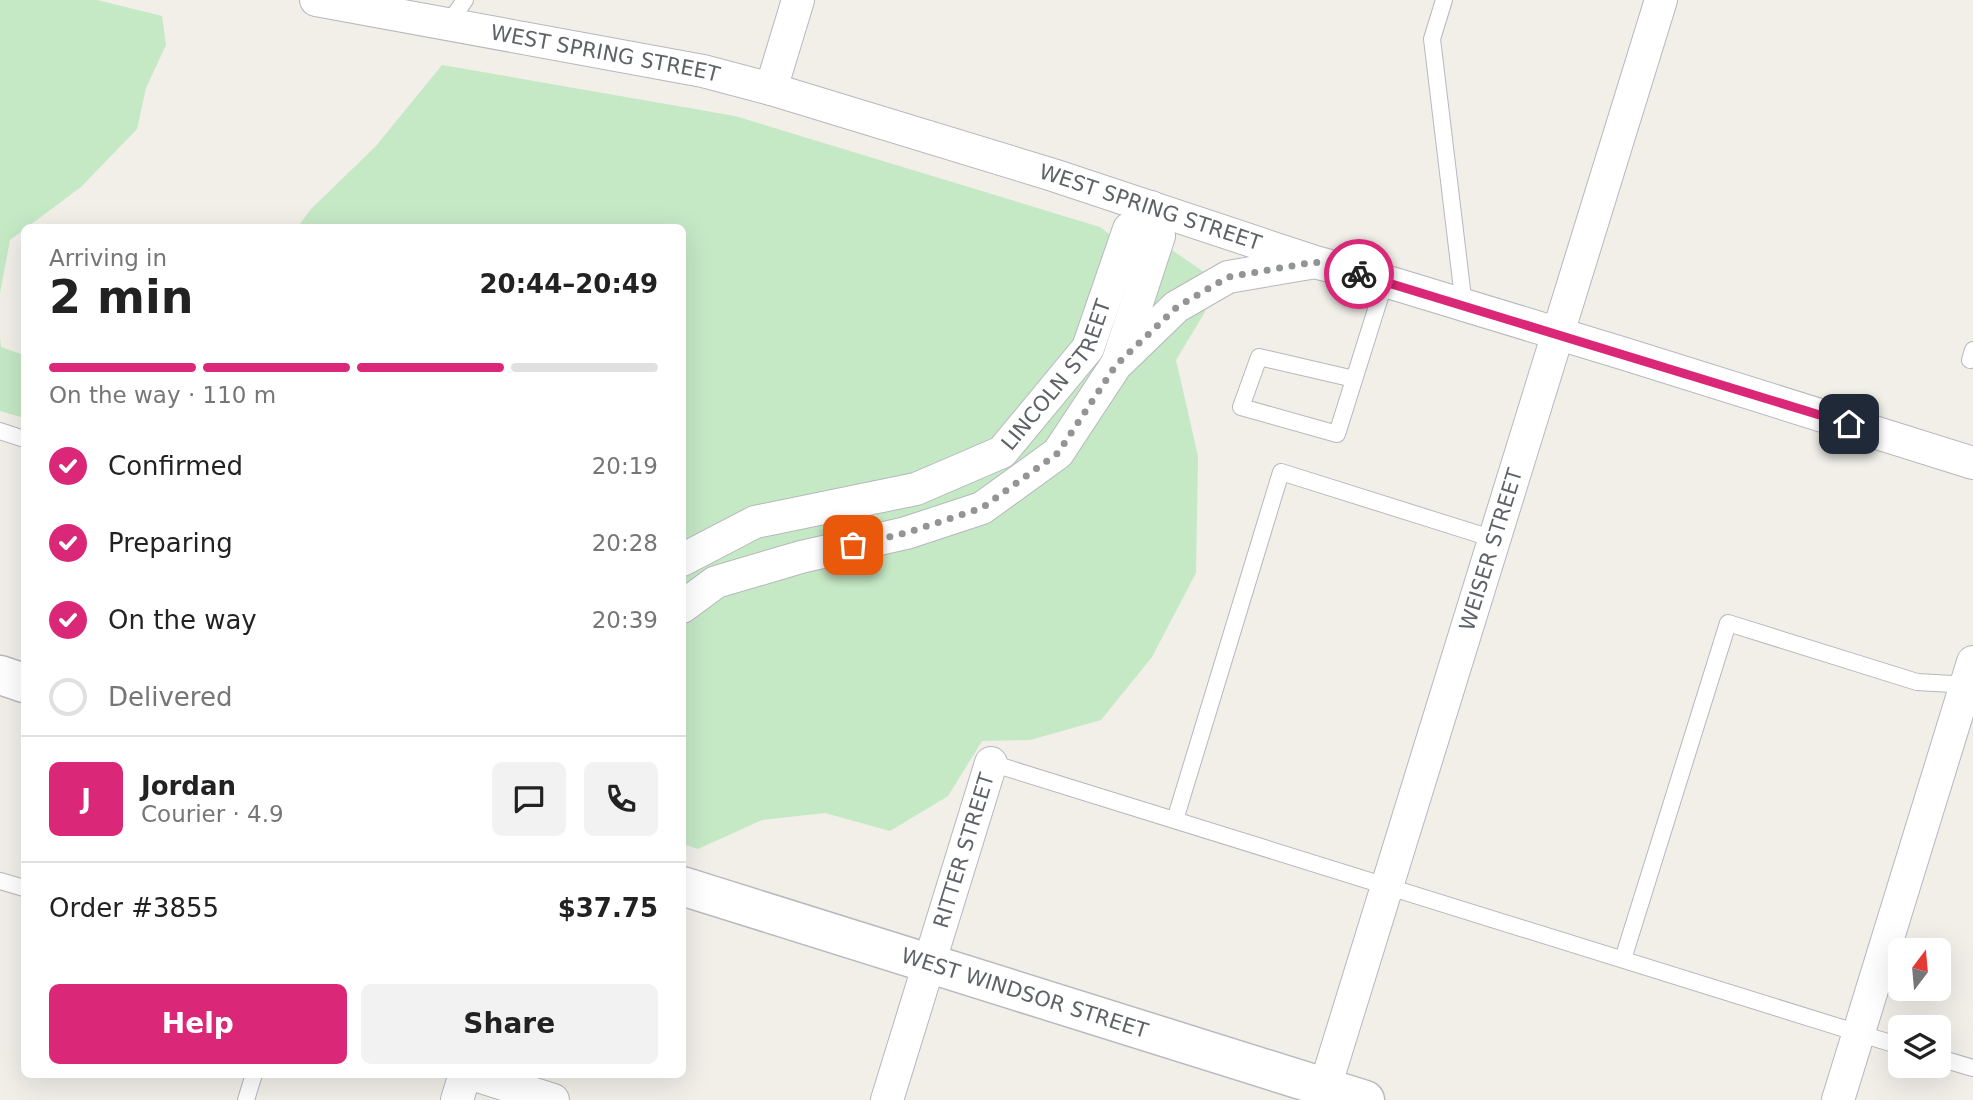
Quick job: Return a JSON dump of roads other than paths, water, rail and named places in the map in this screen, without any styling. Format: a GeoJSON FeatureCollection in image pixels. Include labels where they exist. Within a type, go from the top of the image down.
{"type":"FeatureCollection","features":[{"type":"Feature","properties":{"kind":"main road"},"geometry":{"type":"LineString","coordinates":[[0,675],[21,681]]}},
{"type":"Feature","properties":{"kind":"main road","name":"WEST WINDSOR STREET"},"geometry":{"type":"LineString","coordinates":[[686,887],[1323,1094],[1365,1100]]}},
{"type":"Feature","properties":{"kind":"street","name":"WEST SPRING STREET"},"geometry":{"type":"LineString","coordinates":[[316,0],[456,12],[771,89],[1148,214],[1385,281],[1973,463]]}},
{"type":"Feature","properties":{"kind":"street"},"geometry":{"type":"LineString","coordinates":[[771,89],[798,0]]}},
{"type":"Feature","properties":{"kind":"street","name":"WEISER STREET"},"geometry":{"type":"LineString","coordinates":[[1323,1094],[1661,0]]}},
{"type":"Feature","properties":{"kind":"street","name":"LINCOLN STREET"},"geometry":{"type":"LineString","coordinates":[[686,558],[755,522],[916,489],[1002,452],[1088,348],[1129,229],[1148,214],[1159,236],[1116,365]]}},
{"type":"Feature","properties":{"kind":"street","name":"LINCOLN STREET"},"geometry":{"type":"LineString","coordinates":[[686,604],[716,582],[801,557],[906,533],[982,508],[1058,453],[1116,365],[1177,307],[1228,277],[1315,262]]}},
{"type":"Feature","properties":{"kind":"street"},"geometry":{"type":"LineString","coordinates":[[1838,1100],[1971,677]]}},
{"type":"Feature","properties":{"kind":"street","name":"RITTER STREET"},"geometry":{"type":"LineString","coordinates":[[887,1100],[991,763]]}},
{"type":"Feature","properties":{"kind":"street"},"geometry":{"type":"LineString","coordinates":[[457,1100],[463,1078]]}},
{"type":"Feature","properties":{"kind":"street"},"geometry":{"type":"LineString","coordinates":[[484,1078],[553,1100]]}},
{"type":"Feature","properties":{"kind":"lane"},"geometry":{"type":"LineString","coordinates":[[1444,0],[1432,39],[1464,306]]}},
{"type":"Feature","properties":{"kind":"lane"},"geometry":{"type":"LineString","coordinates":[[1354,379],[1259,357],[1241,407],[1337,434],[1385,281]]}},
{"type":"Feature","properties":{"kind":"lane"},"geometry":{"type":"LineString","coordinates":[[0,431],[21,438]]}},
{"type":"Feature","properties":{"kind":"lane"},"geometry":{"type":"LineString","coordinates":[[1175,820],[1281,472],[1494,539]]}},
{"type":"Feature","properties":{"kind":"lane"},"geometry":{"type":"LineString","coordinates":[[1623,959],[1728,623],[1917,682],[1971,677]]}},
{"type":"Feature","properties":{"kind":"lane"},"geometry":{"type":"LineString","coordinates":[[991,763],[1888,1042]]}},
{"type":"Feature","properties":{"kind":"lane"},"geometry":{"type":"LineString","coordinates":[[0,881],[21,887]]}},
{"type":"Feature","properties":{"kind":"lane"},"geometry":{"type":"LineString","coordinates":[[1951,1062],[1973,1068]]}},
{"type":"Feature","properties":{"kind":"lane"},"geometry":{"type":"LineString","coordinates":[[246,1100],[253,1078]]}}]}
